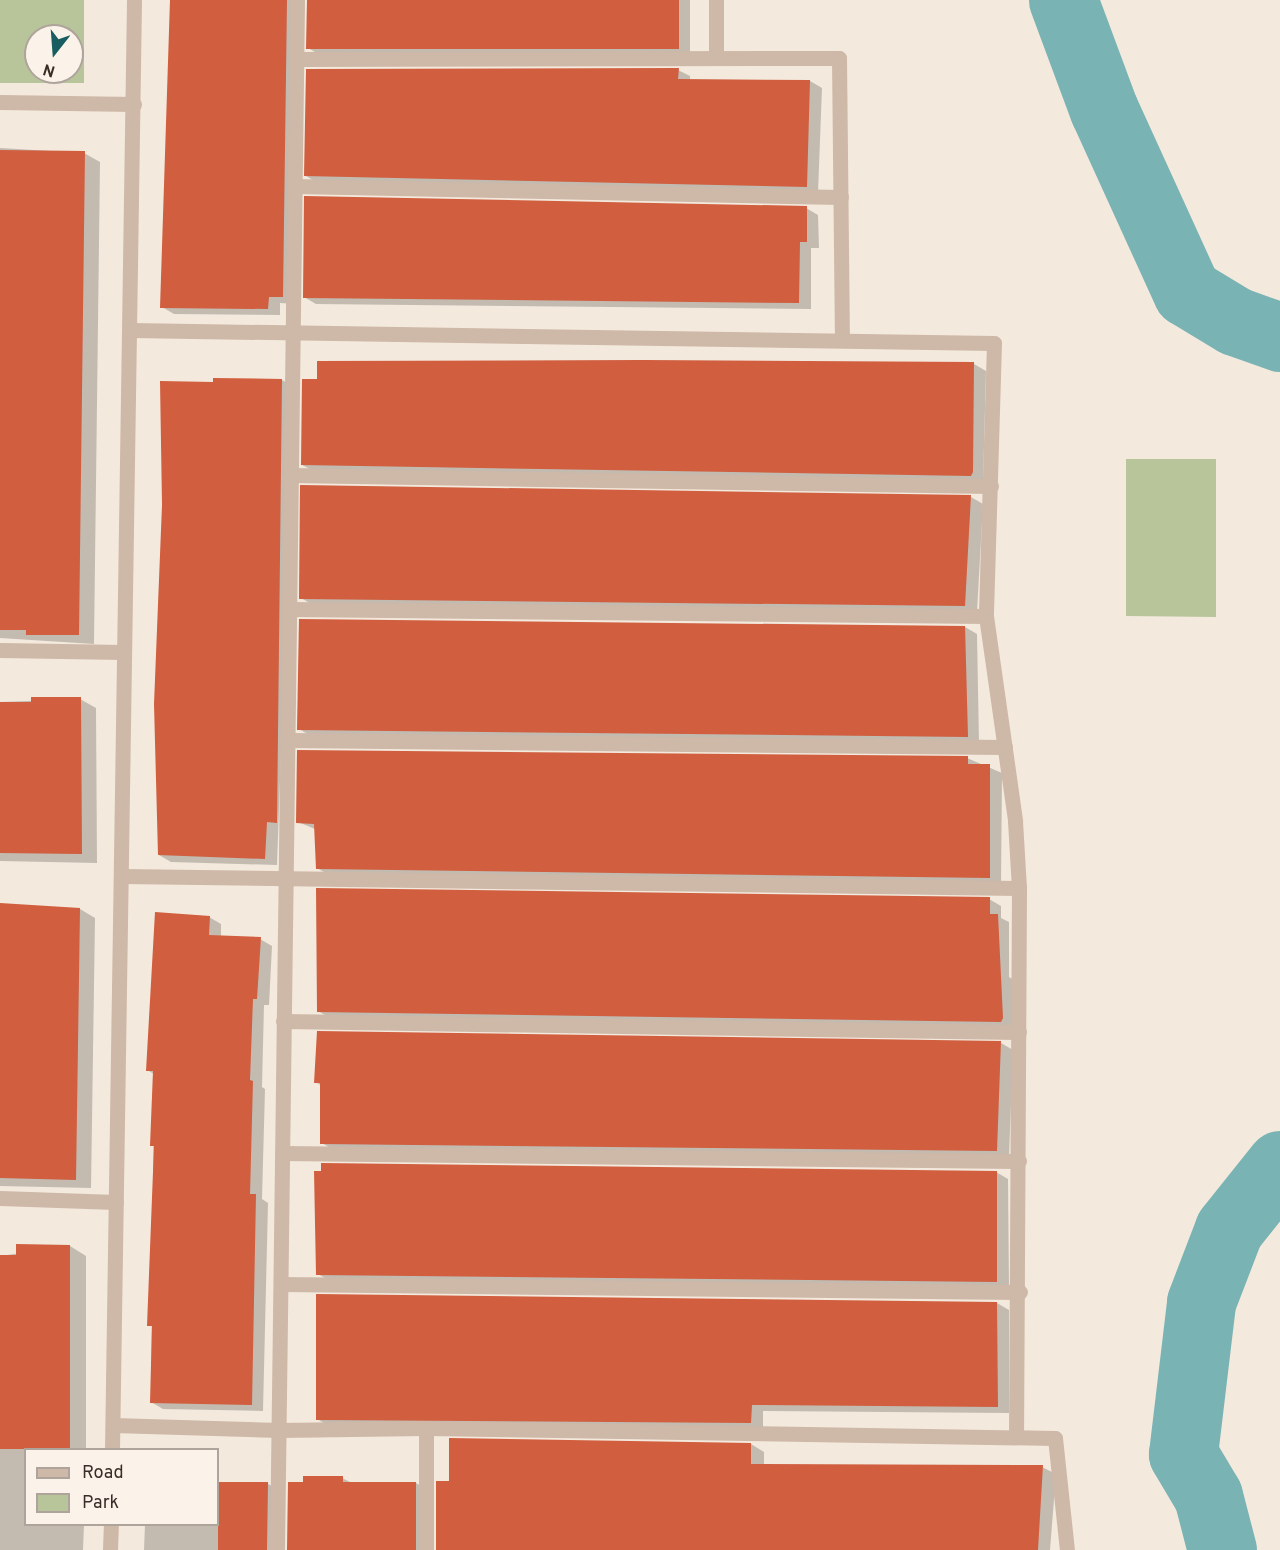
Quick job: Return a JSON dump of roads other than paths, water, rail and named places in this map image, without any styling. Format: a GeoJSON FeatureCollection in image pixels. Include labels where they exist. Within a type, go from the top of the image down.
{"type":"FeatureCollection","features":[{"type":"Feature","properties":{"kind":"street"},"geometry":{"type":"LineString","coordinates":[[112,1448],[134,0]]}},
{"type":"Feature","properties":{"kind":"street"},"geometry":{"type":"LineString","coordinates":[[277,1550],[297,0]]}},
{"type":"Feature","properties":{"kind":"street"},"geometry":{"type":"LineString","coordinates":[[716,0],[716,58]]}},
{"type":"Feature","properties":{"kind":"street"},"geometry":{"type":"LineString","coordinates":[[296,59],[839,58],[842,340]]}},
{"type":"Feature","properties":{"kind":"street"},"geometry":{"type":"LineString","coordinates":[[0,102],[134,104]]}},
{"type":"Feature","properties":{"kind":"street"},"geometry":{"type":"LineString","coordinates":[[294,186],[841,197]]}},
{"type":"Feature","properties":{"kind":"street"},"geometry":{"type":"LineString","coordinates":[[130,330],[994,342],[986,616],[1005,747],[1019,888],[1020,1292],[1016,1437]]}},
{"type":"Feature","properties":{"kind":"street"},"geometry":{"type":"LineString","coordinates":[[290,474],[991,486]]}},
{"type":"Feature","properties":{"kind":"street"},"geometry":{"type":"LineString","coordinates":[[289,609],[986,616]]}},
{"type":"Feature","properties":{"kind":"street"},"geometry":{"type":"LineString","coordinates":[[0,650],[123,652]]}},
{"type":"Feature","properties":{"kind":"street"},"geometry":{"type":"LineString","coordinates":[[287,740],[1005,747]]}},
{"type":"Feature","properties":{"kind":"street"},"geometry":{"type":"LineString","coordinates":[[122,876],[1019,888]]}},
{"type":"Feature","properties":{"kind":"street"},"geometry":{"type":"LineString","coordinates":[[283,1021],[1019,1032]]}},
{"type":"Feature","properties":{"kind":"street"},"geometry":{"type":"LineString","coordinates":[[282,1153],[1019,1161]]}},
{"type":"Feature","properties":{"kind":"street"},"geometry":{"type":"LineString","coordinates":[[0,1198],[116,1202]]}},
{"type":"Feature","properties":{"kind":"street"},"geometry":{"type":"LineString","coordinates":[[280,1284],[1020,1292]]}},
{"type":"Feature","properties":{"kind":"street"},"geometry":{"type":"LineString","coordinates":[[113,1425],[279,1430],[426,1428],[1055,1438],[1067,1550]]}},
{"type":"Feature","properties":{"kind":"street"},"geometry":{"type":"LineString","coordinates":[[426,1428],[426,1550]]}},
{"type":"Feature","properties":{"kind":"street"},"geometry":{"type":"LineString","coordinates":[[110,1550],[111,1526]]}},
{"type":"Feature","properties":{"kind":"waterway"},"geometry":{"type":"LineString","coordinates":[[1063,0],[1104,110],[1187,292],[1235,321],[1280,337]]}},
{"type":"Feature","properties":{"kind":"waterway"},"geometry":{"type":"LineString","coordinates":[[1222,1550],[1208,1496],[1183,1454],[1201,1302],[1229,1229],[1280,1165]]}}]}
